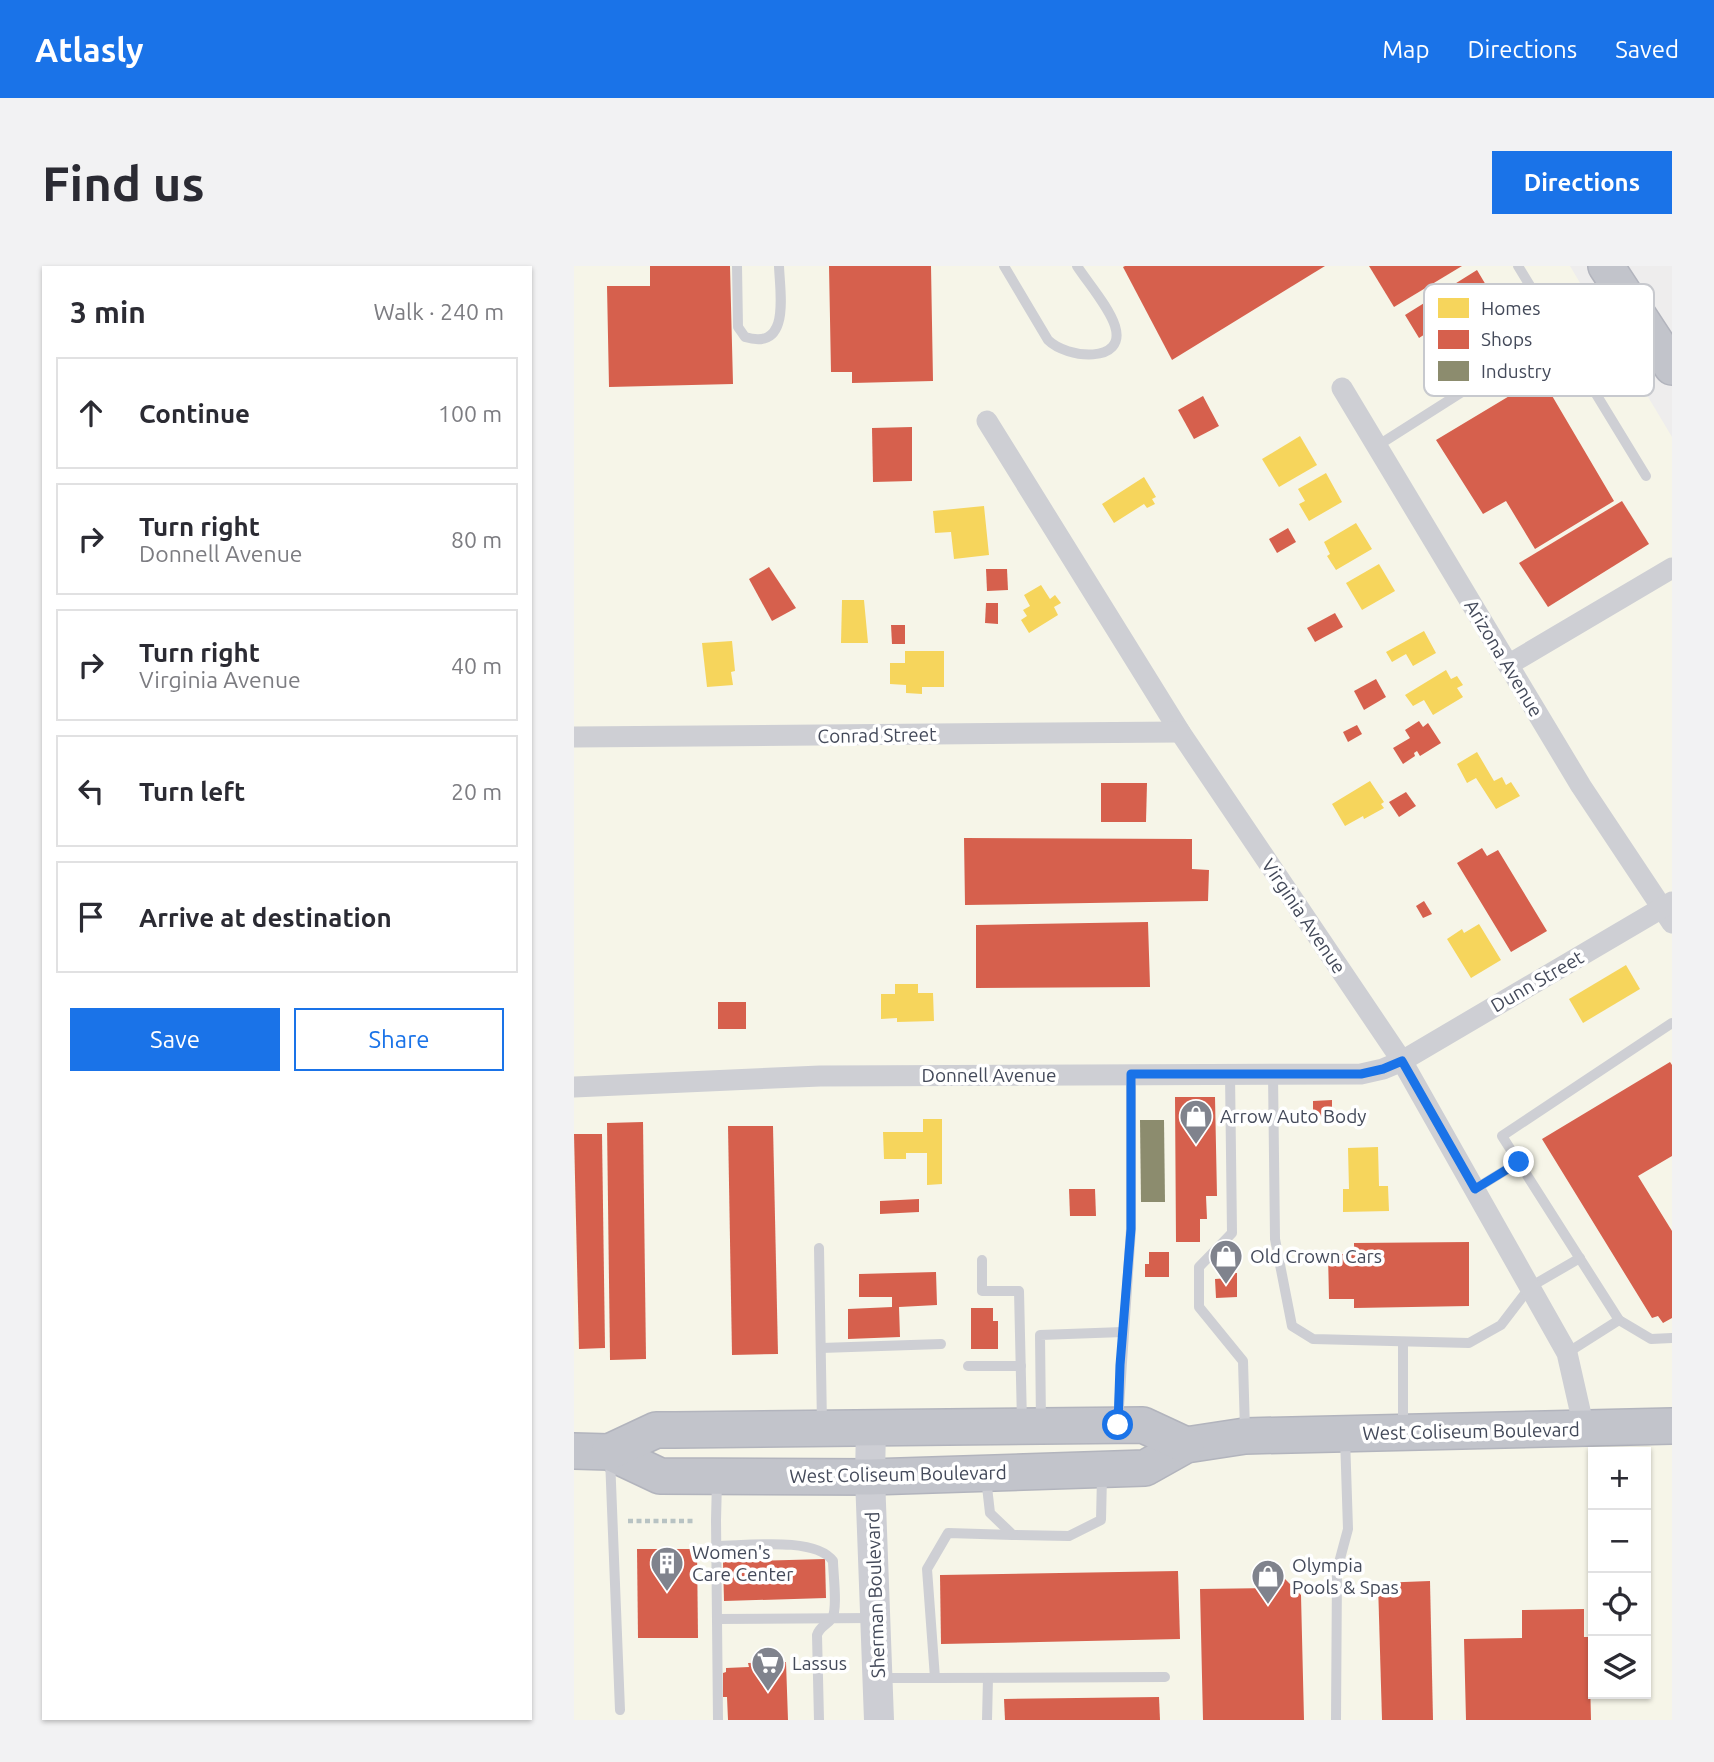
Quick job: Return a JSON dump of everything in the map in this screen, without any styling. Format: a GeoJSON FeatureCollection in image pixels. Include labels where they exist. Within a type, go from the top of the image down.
{"type":"FeatureCollection","features":[{"type":"Feature","properties":{"kind":"highway"},"geometry":{"type":"LineString","coordinates":[[1606,266],[1618,284]]}},
{"type":"Feature","properties":{"kind":"highway"},"geometry":{"type":"LineString","coordinates":[[1654,338],[1670,362]]}},
{"type":"Feature","properties":{"kind":"highway","name":"West Coliseum Boulevard"},"geometry":{"type":"LineString","coordinates":[[609,1452],[656,1430],[872,1427],[1143,1425],[1186,1444]]}},
{"type":"Feature","properties":{"kind":"highway","name":"West Coliseum Boulevard"},"geometry":{"type":"LineString","coordinates":[[574,1451],[609,1452],[660,1476],[870,1478],[1145,1468],[1186,1444],[1245,1436],[1672,1426]]}},
{"type":"Feature","properties":{"kind":"main road","name":"Sherman Boulevard"},"geometry":{"type":"LineString","coordinates":[[872,1427],[870,1478],[879,1720]]}},
{"type":"Feature","properties":{"kind":"street","name":"Arizona Avenue"},"geometry":{"type":"LineString","coordinates":[[1342,388],[1581,786],[1669,911]]}},
{"type":"Feature","properties":{"kind":"street","name":"Virginia Avenue"},"geometry":{"type":"LineString","coordinates":[[987,421],[1180,732],[1402,1061],[1567,1353],[1584,1428]]}},
{"type":"Feature","properties":{"kind":"street"},"geometry":{"type":"LineString","coordinates":[[1508,665],[1672,569]]}},
{"type":"Feature","properties":{"kind":"street","name":"Conrad Street"},"geometry":{"type":"LineString","coordinates":[[574,737],[1180,732]]}},
{"type":"Feature","properties":{"kind":"street","name":"Dunn Street"},"geometry":{"type":"LineString","coordinates":[[1402,1061],[1669,911]]}},
{"type":"Feature","properties":{"kind":"street","name":"Donnell Avenue"},"geometry":{"type":"LineString","coordinates":[[574,1087],[821,1076],[1361,1074],[1402,1061]]}},
{"type":"Feature","properties":{"kind":"lane"},"geometry":{"type":"LineString","coordinates":[[737,266],[738,327],[745,337],[755,340],[767,337],[777,330],[780,318],[779,266]]}},
{"type":"Feature","properties":{"kind":"lane"},"geometry":{"type":"LineString","coordinates":[[1004,266],[1056,349],[1072,354],[1094,354],[1109,350],[1115,341],[1116,327],[1077,266]]}},
{"type":"Feature","properties":{"kind":"lane"},"geometry":{"type":"LineString","coordinates":[[1518,266],[1529,284]]}},
{"type":"Feature","properties":{"kind":"lane"},"geometry":{"type":"LineString","coordinates":[[1377,446],[1456,396]]}},
{"type":"Feature","properties":{"kind":"lane"},"geometry":{"type":"LineString","coordinates":[[1597,396],[1646,476]]}},
{"type":"Feature","properties":{"kind":"lane"},"geometry":{"type":"LineString","coordinates":[[1672,1023],[1502,1136],[1619,1320],[1651,1339],[1672,1338]]}},
{"type":"Feature","properties":{"kind":"lane"},"geometry":{"type":"LineString","coordinates":[[1118,1425],[1131,1229],[1131,1074]]}},
{"type":"Feature","properties":{"kind":"lane"},"geometry":{"type":"LineString","coordinates":[[1230,1074],[1232,1233],[1199,1267],[1199,1307],[1243,1361],[1245,1436]]}},
{"type":"Feature","properties":{"kind":"lane"},"geometry":{"type":"LineString","coordinates":[[1273,1074],[1275,1240],[1292,1325],[1312,1339],[1469,1343],[1501,1325],[1530,1287],[1580,1258]]}},
{"type":"Feature","properties":{"kind":"lane"},"geometry":{"type":"LineString","coordinates":[[1475,1189],[1519,1162]]}},
{"type":"Feature","properties":{"kind":"lane"},"geometry":{"type":"LineString","coordinates":[[818,1248],[822,1428]]}},
{"type":"Feature","properties":{"kind":"lane"},"geometry":{"type":"LineString","coordinates":[[982,1260],[982,1291],[1019,1291],[1021,1366],[1032,1426]]}},
{"type":"Feature","properties":{"kind":"lane"},"geometry":{"type":"LineString","coordinates":[[1567,1353],[1619,1320]]}},
{"type":"Feature","properties":{"kind":"lane"},"geometry":{"type":"LineString","coordinates":[[1032,1426],[1040,1335],[1123,1332]]}},
{"type":"Feature","properties":{"kind":"lane"},"geometry":{"type":"LineString","coordinates":[[1403,1342],[1403,1433]]}},
{"type":"Feature","properties":{"kind":"lane"},"geometry":{"type":"LineString","coordinates":[[821,1348],[941,1344]]}},
{"type":"Feature","properties":{"kind":"lane"},"geometry":{"type":"LineString","coordinates":[[968,1366],[1021,1366]]}},
{"type":"Feature","properties":{"kind":"lane"},"geometry":{"type":"LineString","coordinates":[[1336,1720],[1337,1570],[1349,1529],[1345,1434]]}},
{"type":"Feature","properties":{"kind":"lane"},"geometry":{"type":"LineString","coordinates":[[609,1452],[620,1710]]}},
{"type":"Feature","properties":{"kind":"lane"},"geometry":{"type":"LineString","coordinates":[[935,1678],[927,1569],[948,1533],[1069,1536],[1101,1520],[1103,1469]]}},
{"type":"Feature","properties":{"kind":"lane"},"geometry":{"type":"LineString","coordinates":[[985,1473],[990,1513],[1013,1535]]}},
{"type":"Feature","properties":{"kind":"lane"},"geometry":{"type":"LineString","coordinates":[[718,1478],[718,1720]]}},
{"type":"Feature","properties":{"kind":"lane"},"geometry":{"type":"LineString","coordinates":[[716,1546],[803,1546],[818,1549],[833,1560],[834,1610],[832,1618],[819,1629],[817,1635],[819,1720]]}},
{"type":"Feature","properties":{"kind":"lane"},"geometry":{"type":"LineString","coordinates":[[717,1619],[877,1618]]}},
{"type":"Feature","properties":{"kind":"lane"},"geometry":{"type":"LineString","coordinates":[[878,1678],[1165,1677]]}},
{"type":"Feature","properties":{"kind":"lane"},"geometry":{"type":"LineString","coordinates":[[987,1720],[988,1678]]}},
{"type":"Feature","properties":{"kind":"path"},"geometry":{"type":"LineString","coordinates":[[613,1522],[695,1521]]}},
{"type":"Feature","properties":{"kind":"shaded area"},"geometry":{"type":"Polygon","coordinates":[[[574,266],[1570,266],[1581,284],[1424,284],[1424,396],[1648,396],[1672,437],[1672,1720],[574,1720],[574,266]]]}},
{"type":"Feature","properties":{"kind":"building: Homes"},"geometry":{"type":"Polygon","coordinates":[[[1300,436],[1317,465],[1279,487],[1262,459],[1300,436]]]}},
{"type":"Feature","properties":{"kind":"building: Homes"},"geometry":{"type":"Polygon","coordinates":[[[1326,473],[1342,502],[1309,521],[1299,504],[1305,501],[1298,489],[1326,473]]]}},
{"type":"Feature","properties":{"kind":"building: Homes"},"geometry":{"type":"Polygon","coordinates":[[[1144,477],[1156,497],[1152,499],[1155,504],[1147,508],[1144,504],[1114,523],[1102,504],[1144,477]]]}},
{"type":"Feature","properties":{"kind":"building: Homes"},"geometry":{"type":"Polygon","coordinates":[[[984,506],[989,555],[954,559],[951,532],[935,533],[933,511],[984,506]]]}},
{"type":"Feature","properties":{"kind":"building: Homes"},"geometry":{"type":"Polygon","coordinates":[[[1356,523],[1372,549],[1336,570],[1327,556],[1330,554],[1324,542],[1356,523]]]}},
{"type":"Feature","properties":{"kind":"building: Homes"},"geometry":{"type":"Polygon","coordinates":[[[1379,564],[1395,591],[1362,610],[1346,583],[1379,564]]]}},
{"type":"Feature","properties":{"kind":"building: Homes"},"geometry":{"type":"Polygon","coordinates":[[[1041,585],[1050,599],[1055,595],[1061,603],[1054,607],[1058,615],[1029,633],[1021,620],[1027,616],[1023,610],[1030,606],[1024,595],[1041,585]]]}},
{"type":"Feature","properties":{"kind":"building: Homes"},"geometry":{"type":"Polygon","coordinates":[[[842,600],[864,600],[868,643],[841,643],[842,600]]]}},
{"type":"Feature","properties":{"kind":"building: Homes"},"geometry":{"type":"Polygon","coordinates":[[[1424,631],[1436,653],[1413,666],[1406,654],[1392,662],[1386,652],[1424,631]]]}},
{"type":"Feature","properties":{"kind":"building: Homes"},"geometry":{"type":"Polygon","coordinates":[[[732,641],[735,671],[731,672],[733,685],[707,687],[702,643],[732,641]]]}},
{"type":"Feature","properties":{"kind":"building: Homes"},"geometry":{"type":"Polygon","coordinates":[[[905,651],[944,651],[944,687],[922,687],[922,694],[906,693],[906,685],[890,684],[890,663],[905,663],[905,651]]]}},
{"type":"Feature","properties":{"kind":"building: Homes"},"geometry":{"type":"Polygon","coordinates":[[[1446,670],[1451,679],[1457,676],[1463,685],[1457,688],[1463,697],[1433,715],[1424,700],[1413,706],[1405,695],[1446,670]]]}},
{"type":"Feature","properties":{"kind":"building: Homes"},"geometry":{"type":"Polygon","coordinates":[[[1477,752],[1494,781],[1502,777],[1506,785],[1511,782],[1520,796],[1496,809],[1476,778],[1467,783],[1457,764],[1477,752]]]}},
{"type":"Feature","properties":{"kind":"building: Homes"},"geometry":{"type":"Polygon","coordinates":[[[1370,781],[1384,802],[1381,804],[1384,808],[1345,826],[1332,804],[1370,781]]]}},
{"type":"Feature","properties":{"kind":"building: Homes"},"geometry":{"type":"Polygon","coordinates":[[[1479,924],[1501,960],[1471,978],[1447,939],[1462,929],[1464,933],[1479,924]]]}},
{"type":"Feature","properties":{"kind":"building: Homes"},"geometry":{"type":"Polygon","coordinates":[[[1626,965],[1640,989],[1583,1023],[1569,999],[1626,965]]]}},
{"type":"Feature","properties":{"kind":"building: Homes"},"geometry":{"type":"Polygon","coordinates":[[[895,984],[918,984],[918,993],[933,993],[934,1021],[897,1022],[897,1018],[881,1019],[881,994],[895,994],[895,984]]]}},
{"type":"Feature","properties":{"kind":"building: Homes"},"geometry":{"type":"Polygon","coordinates":[[[923,1119],[942,1119],[942,1184],[927,1185],[927,1153],[906,1153],[906,1159],[884,1159],[883,1132],[923,1132],[923,1119]]]}},
{"type":"Feature","properties":{"kind":"building: Homes"},"geometry":{"type":"Polygon","coordinates":[[[1378,1147],[1379,1186],[1388,1186],[1389,1211],[1343,1212],[1343,1189],[1349,1189],[1348,1148],[1378,1147]]]}},
{"type":"Feature","properties":{"kind":"building: Shops"},"geometry":{"type":"Polygon","coordinates":[[[650,266],[730,266],[733,384],[609,387],[607,286],[650,286],[650,266]]]}},
{"type":"Feature","properties":{"kind":"building: Shops"},"geometry":{"type":"Polygon","coordinates":[[[829,266],[931,266],[933,381],[852,383],[852,372],[831,372],[829,266]]]}},
{"type":"Feature","properties":{"kind":"building: Shops"},"geometry":{"type":"Polygon","coordinates":[[[1325,266],[1172,360],[1123,267],[1325,266]]]}},
{"type":"Feature","properties":{"kind":"building: Shops"},"geometry":{"type":"Polygon","coordinates":[[[1369,266],[1462,266],[1432,284],[1424,284],[1424,289],[1394,307],[1369,266]]]}},
{"type":"Feature","properties":{"kind":"building: Shops"},"geometry":{"type":"Polygon","coordinates":[[[1477,270],[1485,284],[1455,284],[1477,270]]]}},
{"type":"Feature","properties":{"kind":"building: Shops"},"geometry":{"type":"Polygon","coordinates":[[[1424,303],[1424,335],[1419,338],[1405,315],[1424,303]]]}},
{"type":"Feature","properties":{"kind":"building: Shops"},"geometry":{"type":"Polygon","coordinates":[[[1203,396],[1219,426],[1194,439],[1178,410],[1203,396]]]}},
{"type":"Feature","properties":{"kind":"building: Shops"},"geometry":{"type":"Polygon","coordinates":[[[1509,396],[1552,396],[1614,501],[1535,549],[1506,501],[1483,514],[1436,440],[1509,396]]]}},
{"type":"Feature","properties":{"kind":"building: Shops"},"geometry":{"type":"Polygon","coordinates":[[[912,427],[912,481],[873,482],[872,428],[912,427]]]}},
{"type":"Feature","properties":{"kind":"building: Shops"},"geometry":{"type":"Polygon","coordinates":[[[1622,501],[1649,544],[1548,607],[1519,563],[1622,501]]]}},
{"type":"Feature","properties":{"kind":"building: Shops"},"geometry":{"type":"Polygon","coordinates":[[[1288,528],[1296,542],[1277,553],[1269,539],[1288,528]]]}},
{"type":"Feature","properties":{"kind":"building: Shops"},"geometry":{"type":"Polygon","coordinates":[[[769,567],[796,608],[772,621],[749,579],[769,567]]]}},
{"type":"Feature","properties":{"kind":"building: Shops"},"geometry":{"type":"Polygon","coordinates":[[[986,569],[1007,569],[1008,590],[987,591],[986,569]]]}},
{"type":"Feature","properties":{"kind":"building: Shops"},"geometry":{"type":"Polygon","coordinates":[[[986,603],[998,603],[998,624],[985,623],[986,603]]]}},
{"type":"Feature","properties":{"kind":"building: Shops"},"geometry":{"type":"Polygon","coordinates":[[[1335,613],[1343,627],[1315,642],[1307,628],[1335,613]]]}},
{"type":"Feature","properties":{"kind":"building: Shops"},"geometry":{"type":"Polygon","coordinates":[[[891,625],[905,625],[905,644],[892,644],[891,625]]]}},
{"type":"Feature","properties":{"kind":"building: Shops"},"geometry":{"type":"Polygon","coordinates":[[[1376,679],[1386,697],[1364,710],[1354,691],[1376,679]]]}},
{"type":"Feature","properties":{"kind":"building: Shops"},"geometry":{"type":"Polygon","coordinates":[[[1419,721],[1423,727],[1428,723],[1441,743],[1420,756],[1417,751],[1415,756],[1403,764],[1393,748],[1410,738],[1405,730],[1419,721]]]}},
{"type":"Feature","properties":{"kind":"building: Shops"},"geometry":{"type":"Polygon","coordinates":[[[1357,725],[1362,734],[1348,742],[1343,732],[1357,725]]]}},
{"type":"Feature","properties":{"kind":"building: Shops"},"geometry":{"type":"Polygon","coordinates":[[[1101,783],[1147,783],[1146,822],[1101,822],[1101,783]]]}},
{"type":"Feature","properties":{"kind":"building: Shops"},"geometry":{"type":"Polygon","coordinates":[[[1406,792],[1416,806],[1399,817],[1389,802],[1406,792]]]}},
{"type":"Feature","properties":{"kind":"building: Shops"},"geometry":{"type":"Polygon","coordinates":[[[964,838],[1192,839],[1192,869],[1209,870],[1208,901],[965,905],[964,838]]]}},
{"type":"Feature","properties":{"kind":"building: Shops"},"geometry":{"type":"Polygon","coordinates":[[[1482,848],[1487,856],[1498,850],[1547,931],[1511,952],[1457,863],[1482,848]]]}},
{"type":"Feature","properties":{"kind":"building: Shops"},"geometry":{"type":"Polygon","coordinates":[[[1424,901],[1432,914],[1423,918],[1416,906],[1424,901]]]}},
{"type":"Feature","properties":{"kind":"building: Shops"},"geometry":{"type":"Polygon","coordinates":[[[1148,922],[1150,987],[976,988],[976,925],[1148,922]]]}},
{"type":"Feature","properties":{"kind":"building: Shops"},"geometry":{"type":"Polygon","coordinates":[[[718,1002],[746,1002],[746,1029],[718,1029],[718,1002]]]}},
{"type":"Feature","properties":{"kind":"building: Shops"},"geometry":{"type":"Polygon","coordinates":[[[1670,1062],[1672,1156],[1638,1176],[1672,1231],[1672,1318],[1663,1323],[1658,1316],[1652,1318],[1542,1139],[1670,1062]]]}},
{"type":"Feature","properties":{"kind":"building: Shops","name":"Arrow Auto Body"},"geometry":{"type":"Polygon","coordinates":[[[1175,1097],[1215,1097],[1217,1196],[1206,1196],[1207,1219],[1200,1219],[1200,1242],[1176,1242],[1175,1097]]]}},
{"type":"Feature","properties":{"kind":"building: Shops"},"geometry":{"type":"Polygon","coordinates":[[[1332,1100],[1332,1116],[1313,1117],[1313,1101],[1332,1100]]]}},
{"type":"Feature","properties":{"kind":"building: Shops"},"geometry":{"type":"Polygon","coordinates":[[[643,1122],[646,1359],[610,1360],[607,1123],[643,1122]]]}},
{"type":"Feature","properties":{"kind":"building: Shops"},"geometry":{"type":"Polygon","coordinates":[[[728,1126],[773,1126],[778,1354],[732,1355],[728,1126]]]}},
{"type":"Feature","properties":{"kind":"building: Shops"},"geometry":{"type":"Polygon","coordinates":[[[574,1134],[602,1134],[605,1348],[579,1349],[574,1134]]]}},
{"type":"Feature","properties":{"kind":"building: Shops"},"geometry":{"type":"Polygon","coordinates":[[[1069,1189],[1095,1189],[1096,1216],[1070,1216],[1069,1189]]]}},
{"type":"Feature","properties":{"kind":"building: Shops"},"geometry":{"type":"Polygon","coordinates":[[[919,1199],[919,1212],[880,1214],[880,1201],[919,1199]]]}},
{"type":"Feature","properties":{"kind":"building: Shops"},"geometry":{"type":"Polygon","coordinates":[[[1469,1242],[1469,1306],[1354,1308],[1354,1299],[1329,1299],[1328,1254],[1354,1254],[1354,1243],[1469,1242]]]}},
{"type":"Feature","properties":{"kind":"building: Shops"},"geometry":{"type":"Polygon","coordinates":[[[1149,1252],[1169,1252],[1169,1277],[1145,1277],[1149,1252]]]}},
{"type":"Feature","properties":{"kind":"building: Shops"},"geometry":{"type":"Polygon","coordinates":[[[936,1272],[937,1305],[899,1307],[900,1337],[848,1339],[848,1309],[892,1307],[892,1297],[859,1297],[859,1274],[936,1272]]]}},
{"type":"Feature","properties":{"kind":"building: Shops","name":"Old Crown Cars"},"geometry":{"type":"Polygon","coordinates":[[[1230,1273],[1237,1273],[1237,1297],[1216,1298],[1215,1279],[1230,1278],[1230,1273]]]}},
{"type":"Feature","properties":{"kind":"building: Shops"},"geometry":{"type":"Polygon","coordinates":[[[971,1308],[993,1308],[993,1321],[998,1321],[998,1349],[971,1349],[971,1308]]]}},
{"type":"Feature","properties":{"kind":"building: Shops","name":"Women's Care Center"},"geometry":{"type":"Polygon","coordinates":[[[637,1549],[697,1549],[698,1638],[638,1638],[637,1549]]]}},
{"type":"Feature","properties":{"kind":"building: Shops"},"geometry":{"type":"Polygon","coordinates":[[[825,1559],[826,1598],[724,1601],[723,1562],[825,1559]]]}},
{"type":"Feature","properties":{"kind":"building: Shops"},"geometry":{"type":"Polygon","coordinates":[[[1178,1571],[1180,1639],[941,1644],[940,1575],[1178,1571]]]}},
{"type":"Feature","properties":{"kind":"building: Shops"},"geometry":{"type":"Polygon","coordinates":[[[1272,1578],[1284,1578],[1301,1595],[1304,1720],[1203,1720],[1200,1589],[1272,1588],[1272,1578]]]}},
{"type":"Feature","properties":{"kind":"building: Shops"},"geometry":{"type":"Polygon","coordinates":[[[1430,1581],[1433,1720],[1382,1720],[1378,1583],[1430,1581]]]}},
{"type":"Feature","properties":{"kind":"building: Shops"},"geometry":{"type":"Polygon","coordinates":[[[1584,1609],[1584,1637],[1588,1637],[1588,1699],[1590,1699],[1591,1720],[1466,1720],[1464,1639],[1522,1638],[1522,1610],[1584,1609]]]}},
{"type":"Feature","properties":{"kind":"building: Shops","name":"Lassus"},"geometry":{"type":"Polygon","coordinates":[[[786,1662],[788,1720],[728,1720],[727,1697],[723,1697],[723,1673],[726,1668],[749,1667],[748,1663],[786,1662]]]}},
{"type":"Feature","properties":{"kind":"building: Shops"},"geometry":{"type":"Polygon","coordinates":[[[1159,1697],[1160,1720],[1005,1720],[1004,1699],[1159,1697]]]}},
{"type":"Feature","properties":{"kind":"building: Industry"},"geometry":{"type":"Polygon","coordinates":[[[1140,1120],[1164,1120],[1165,1202],[1141,1202],[1140,1120]]]}},
{"type":"Feature","properties":{"kind":"place","name":"Arrow Auto Body"},"geometry":{"type":"Point","coordinates":[1196,1146]}},
{"type":"Feature","properties":{"kind":"place","name":"Old Crown Cars"},"geometry":{"type":"Point","coordinates":[1226,1286]}},
{"type":"Feature","properties":{"kind":"place","name":"Women's Care Center"},"geometry":{"type":"Point","coordinates":[667,1593]}},
{"type":"Feature","properties":{"kind":"place","name":"Olympia Pools & Spas"},"geometry":{"type":"Point","coordinates":[1268,1606]}},
{"type":"Feature","properties":{"kind":"place","name":"Lassus"},"geometry":{"type":"Point","coordinates":[768,1693]}},
{"type":"Feature","properties":{"kind":"route"},"geometry":{"type":"LineString","coordinates":[[1118,1425],[1131,1229],[1131,1074],[1361,1074],[1402,1061],[1475,1189],[1519,1162]]}}]}
